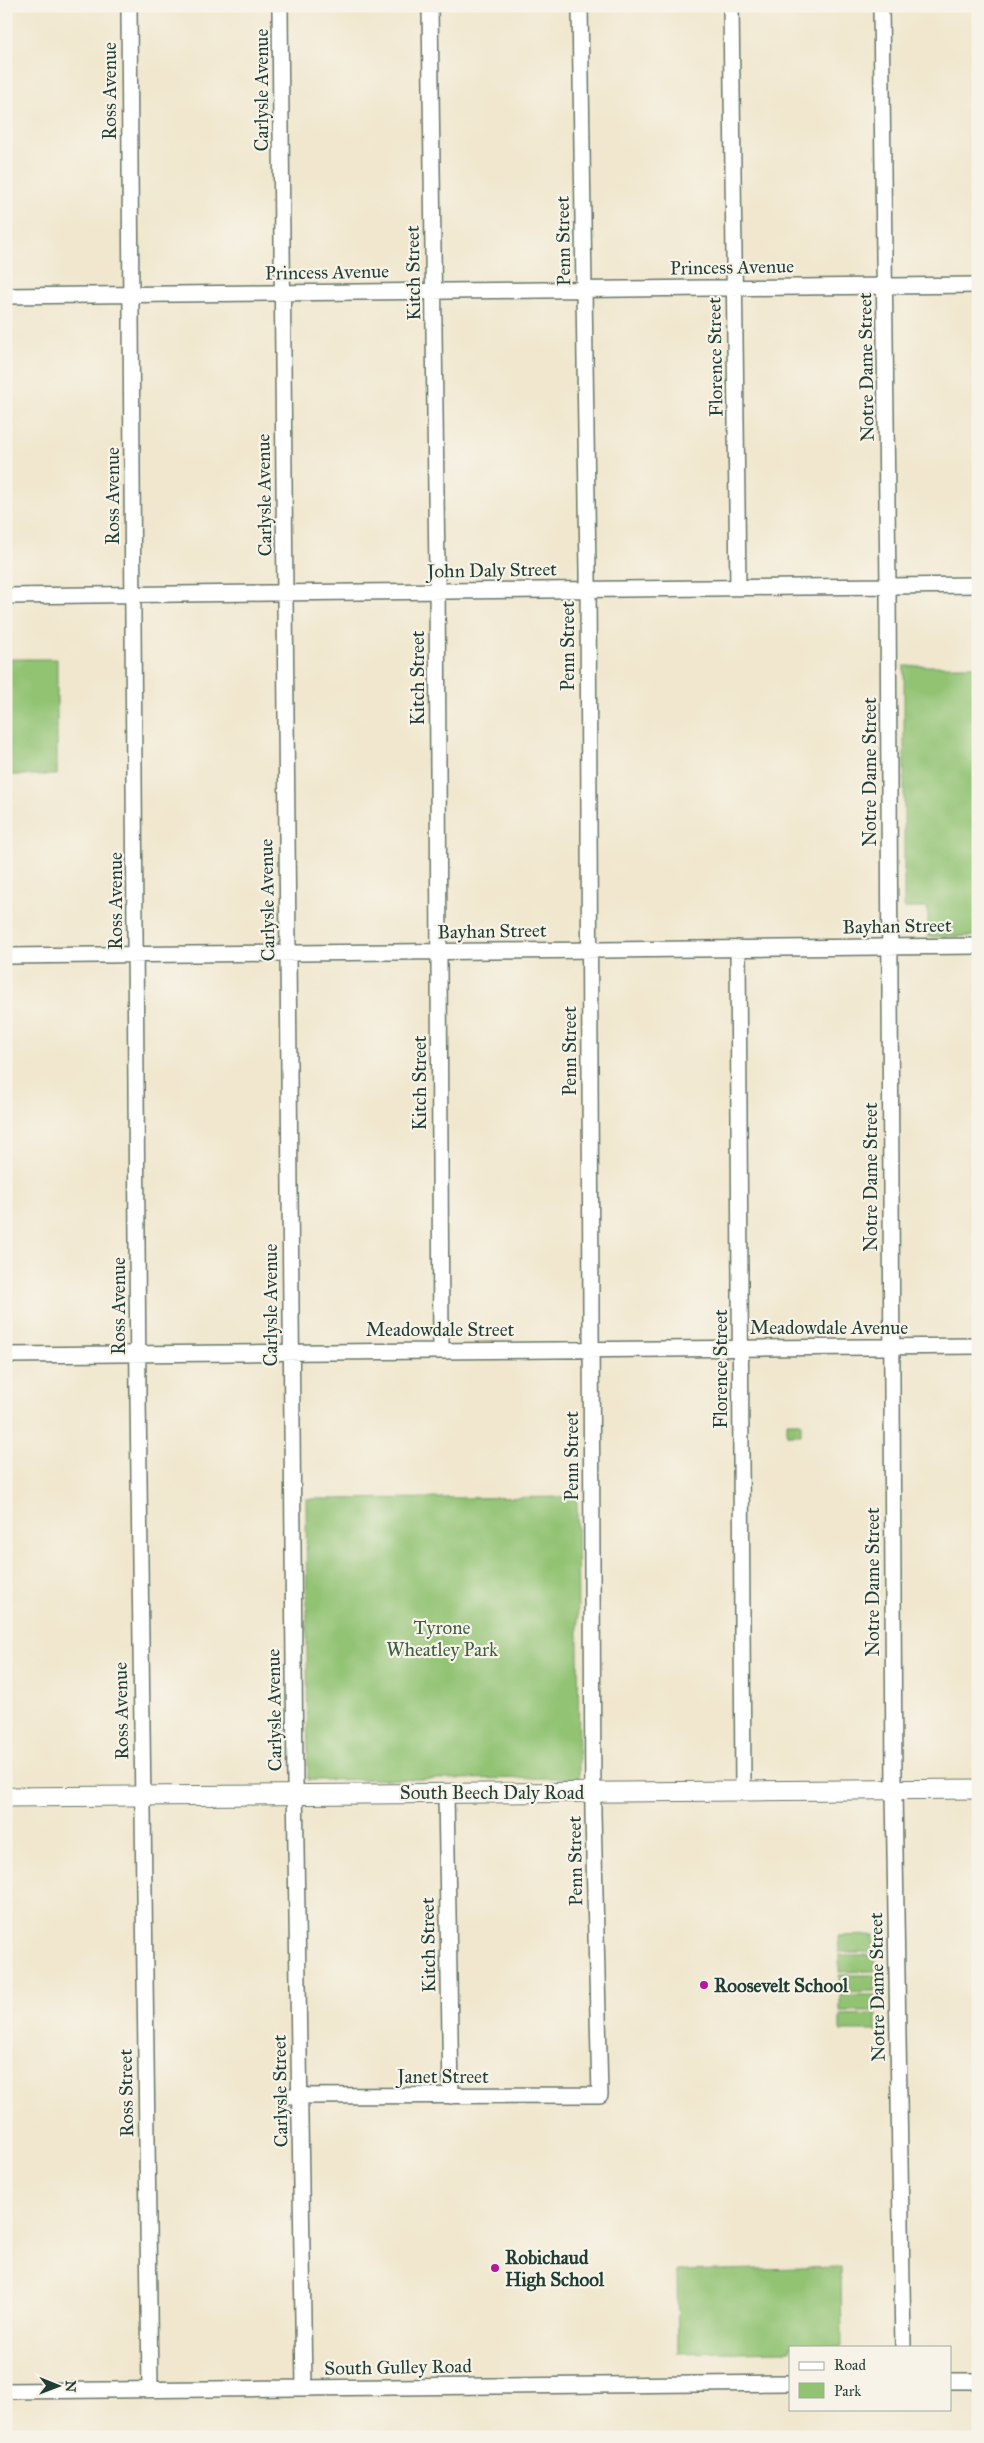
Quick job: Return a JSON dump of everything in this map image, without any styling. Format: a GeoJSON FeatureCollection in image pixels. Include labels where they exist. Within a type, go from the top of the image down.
{"type":"FeatureCollection","features":[{"type":"Feature","properties":{"kind":"main road","name":"South Beech Daly Road"},"geometry":{"type":"LineString","coordinates":[[6,1796],[978,1789]]}},
{"type":"Feature","properties":{"kind":"street","name":"Ross Avenue"},"geometry":{"type":"LineString","coordinates":[[128,6],[142,1795]]}},
{"type":"Feature","properties":{"kind":"street","name":"Carlysle Avenue"},"geometry":{"type":"LineString","coordinates":[[280,6],[295,1794]]}},
{"type":"Feature","properties":{"kind":"street","name":"Kitch Street"},"geometry":{"type":"LineString","coordinates":[[430,6],[437,591],[441,1350]]}},
{"type":"Feature","properties":{"kind":"street","name":"Penn Street"},"geometry":{"type":"LineString","coordinates":[[580,6],[584,289],[594,1792],[600,2095]]}},
{"type":"Feature","properties":{"kind":"street","name":"Florence Street"},"geometry":{"type":"LineString","coordinates":[[731,6],[738,588]]}},
{"type":"Feature","properties":{"kind":"street","name":"Notre Dame Street"},"geometry":{"type":"LineString","coordinates":[[881,6],[888,586],[894,1790],[903,2346]]}},
{"type":"Feature","properties":{"kind":"street","name":"Princess Avenue"},"geometry":{"type":"LineString","coordinates":[[6,296],[978,285]]}},
{"type":"Feature","properties":{"kind":"street","name":"John Daly Street"},"geometry":{"type":"LineString","coordinates":[[6,596],[978,585]]}},
{"type":"Feature","properties":{"kind":"street","name":"Bayhan Street"},"geometry":{"type":"LineString","coordinates":[[6,956],[978,946]]}},
{"type":"Feature","properties":{"kind":"street","name":"Florence Street"},"geometry":{"type":"LineString","coordinates":[[738,948],[743,1791]]}},
{"type":"Feature","properties":{"kind":"street","name":"Meadowdale Avenue"},"geometry":{"type":"LineString","coordinates":[[590,1348],[978,1346]]}},
{"type":"Feature","properties":{"kind":"street","name":"Meadowdale Street"},"geometry":{"type":"LineString","coordinates":[[290,1351],[590,1348]]}},
{"type":"Feature","properties":{"kind":"street"},"geometry":{"type":"LineString","coordinates":[[6,1355],[290,1351]]}},
{"type":"Feature","properties":{"kind":"street","name":"Kitch Street"},"geometry":{"type":"LineString","coordinates":[[446,1793],[451,2096]]}},
{"type":"Feature","properties":{"kind":"street","name":"Carlysle Street"},"geometry":{"type":"LineString","coordinates":[[295,1794],[293,2096],[304,2388]]}},
{"type":"Feature","properties":{"kind":"street","name":"Ross Street"},"geometry":{"type":"LineString","coordinates":[[142,1795],[151,2097],[150,2389]]}},
{"type":"Feature","properties":{"kind":"street","name":"Janet Street"},"geometry":{"type":"LineString","coordinates":[[293,2096],[600,2095]]}},
{"type":"Feature","properties":{"kind":"street"},"geometry":{"type":"LineString","coordinates":[[952,2382],[978,2381]]}},
{"type":"Feature","properties":{"kind":"street","name":"South Gulley Road"},"geometry":{"type":"LineString","coordinates":[[6,2391],[789,2383]]}},
{"type":"Feature","properties":{"kind":"green space"},"geometry":{"type":"Polygon","coordinates":[[[6,659],[57,659],[57,775],[6,775],[6,659]]]}},
{"type":"Feature","properties":{"kind":"green space"},"geometry":{"type":"Polygon","coordinates":[[[904,666],[978,666],[978,936],[928,937],[928,908],[904,908],[904,666]]]}},
{"type":"Feature","properties":{"kind":"green space"},"geometry":{"type":"Polygon","coordinates":[[[787,1422],[801,1422],[801,1435],[787,1435],[787,1422]]]}},
{"type":"Feature","properties":{"kind":"green space","name":"Tyrone Wheatley Park"},"geometry":{"type":"Polygon","coordinates":[[[577,1497],[579,1778],[308,1780],[306,1499],[577,1497]]]}},
{"type":"Feature","properties":{"kind":"green space"},"geometry":{"type":"Polygon","coordinates":[[[874,1935],[874,1952],[839,1952],[838,1936],[874,1935]]]}},
{"type":"Feature","properties":{"kind":"green space"},"geometry":{"type":"Polygon","coordinates":[[[839,1955],[874,1955],[875,1971],[839,1972],[839,1955]]]}},
{"type":"Feature","properties":{"kind":"green space"},"geometry":{"type":"Polygon","coordinates":[[[839,1975],[875,1975],[875,1991],[839,1992],[839,1975]]]}},
{"type":"Feature","properties":{"kind":"green space"},"geometry":{"type":"Polygon","coordinates":[[[840,1995],[875,1995],[875,2011],[840,2011],[840,1995]]]}},
{"type":"Feature","properties":{"kind":"green space"},"geometry":{"type":"Polygon","coordinates":[[[876,2014],[876,2031],[840,2031],[840,2015],[876,2014]]]}},
{"type":"Feature","properties":{"kind":"green space"},"geometry":{"type":"Polygon","coordinates":[[[841,2267],[842,2346],[789,2346],[789,2351],[678,2353],[677,2271],[841,2267]]]}},
{"type":"Feature","properties":{"kind":"place","name":"Roosevelt School"},"geometry":{"type":"Point","coordinates":[704,1985]}},
{"type":"Feature","properties":{"kind":"place","name":"Robichaud High School"},"geometry":{"type":"Point","coordinates":[495,2268]}}]}
